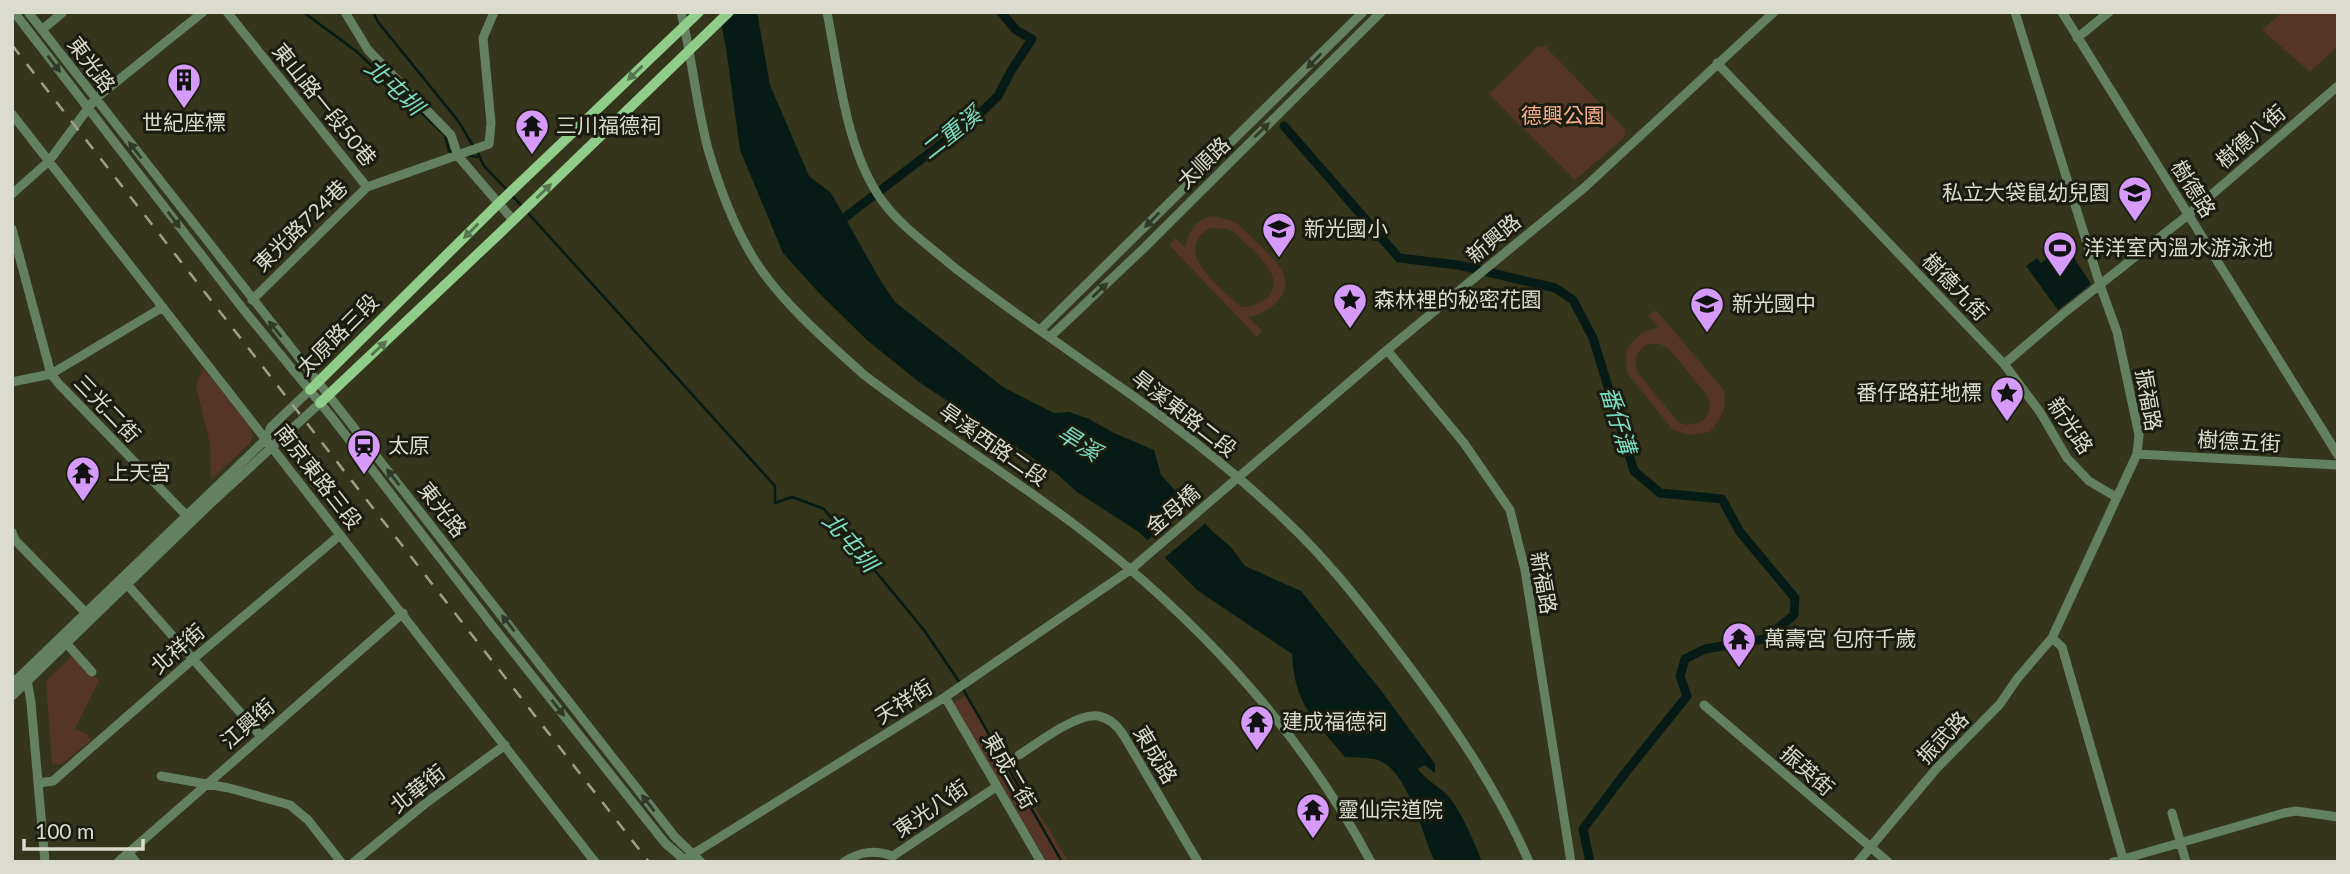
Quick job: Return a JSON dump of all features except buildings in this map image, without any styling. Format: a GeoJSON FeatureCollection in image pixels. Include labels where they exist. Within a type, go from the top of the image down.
{"type":"FeatureCollection","features":[{"type":"Feature","properties":{"kind":"main road","name":"太原路三段"},"geometry":{"type":"LineString","coordinates":[[320,403],[729,12]]}},
{"type":"Feature","properties":{"kind":"main road","name":"太原路三段"},"geometry":{"type":"LineString","coordinates":[[314,386],[498,204],[697,14]]}},
{"type":"Feature","properties":{"kind":"street","name":"東光路"},"geometry":{"type":"LineString","coordinates":[[14,12],[251,300],[314,386],[320,403],[525,668],[665,843],[683,861]]}},
{"type":"Feature","properties":{"kind":"street","name":"東光路"},"geometry":{"type":"LineString","coordinates":[[29,12],[91,103],[243,309],[314,386],[329,395],[675,837],[701,862]]}},
{"type":"Feature","properties":{"kind":"street"},"geometry":{"type":"LineString","coordinates":[[42,30],[63,12]]}},
{"type":"Feature","properties":{"kind":"street"},"geometry":{"type":"LineString","coordinates":[[12,194],[48,161],[91,103],[202,12]]}},
{"type":"Feature","properties":{"kind":"street","name":"東山路一段50巷"},"geometry":{"type":"LineString","coordinates":[[227,12],[367,187]]}},
{"type":"Feature","properties":{"kind":"street"},"geometry":{"type":"LineString","coordinates":[[345,12],[368,50],[451,135],[458,156],[513,220]]}},
{"type":"Feature","properties":{"kind":"street","name":"東光路724巷"},"geometry":{"type":"LineString","coordinates":[[251,300],[367,187],[489,144],[491,123],[483,38],[494,12]]}},
{"type":"Feature","properties":{"kind":"street","name":"旱溪西路二段"},"geometry":{"type":"LineString","coordinates":[[681,12],[709,150],[742,236],[773,285],[863,374],[1075,526],[1199,631],[1238,673],[1315,769],[1371,862]]}},
{"type":"Feature","properties":{"kind":"street","name":"旱溪東路二段"},"geometry":{"type":"LineString","coordinates":[[827,12],[856,147],[866,173],[884,203],[921,240],[999,302],[1140,401],[1237,477],[1286,520],[1371,616],[1444,711],[1513,825],[1529,862]]}},
{"type":"Feature","properties":{"kind":"street","name":"太順路"},"geometry":{"type":"LineString","coordinates":[[1040,330],[1363,12]]}},
{"type":"Feature","properties":{"kind":"street","name":"太順路"},"geometry":{"type":"LineString","coordinates":[[1050,337],[1143,249],[1381,12]]}},
{"type":"Feature","properties":{"kind":"street","name":"新興路"},"geometry":{"type":"LineString","coordinates":[[1229,485],[1387,350],[1585,187],[1774,12]]}},
{"type":"Feature","properties":{"kind":"street","name":"振福路"},"geometry":{"type":"LineString","coordinates":[[2015,12],[2117,332],[2139,435],[2137,454],[2052,638]]}},
{"type":"Feature","properties":{"kind":"street","name":"樹德路"},"geometry":{"type":"LineString","coordinates":[[2062,12],[2338,455]]}},
{"type":"Feature","properties":{"kind":"street"},"geometry":{"type":"LineString","coordinates":[[2077,38],[2109,12]]}},
{"type":"Feature","properties":{"kind":"street","name":"樹德九街"},"geometry":{"type":"LineString","coordinates":[[1717,64],[2004,364]]}},
{"type":"Feature","properties":{"kind":"street","name":"樹德八街"},"geometry":{"type":"LineString","coordinates":[[2188,215],[2338,86]]}},
{"type":"Feature","properties":{"kind":"street"},"geometry":{"type":"LineString","coordinates":[[1268,107],[1284,108]]}},
{"type":"Feature","properties":{"kind":"street","name":"南京東路三段"},"geometry":{"type":"LineString","coordinates":[[12,114],[595,862]]}},
{"type":"Feature","properties":{"kind":"street"},"geometry":{"type":"LineString","coordinates":[[2004,364],[2188,215]]}},
{"type":"Feature","properties":{"kind":"street","name":"三光二街"},"geometry":{"type":"LineString","coordinates":[[12,229],[51,374],[186,515]]}},
{"type":"Feature","properties":{"kind":"street"},"geometry":{"type":"LineString","coordinates":[[12,382],[51,374],[163,307]]}},
{"type":"Feature","properties":{"kind":"street","name":"新福路"},"geometry":{"type":"LineString","coordinates":[[1387,350],[1464,443],[1510,510],[1525,570],[1571,862]]}},
{"type":"Feature","properties":{"kind":"street","name":"新光路"},"geometry":{"type":"LineString","coordinates":[[2004,364],[2040,412],[2067,458],[2089,481],[2116,497]]}},
{"type":"Feature","properties":{"kind":"street","name":"太原路三段"},"geometry":{"type":"LineString","coordinates":[[12,696],[25,678],[269,442],[271,427],[314,386]]}},
{"type":"Feature","properties":{"kind":"street","name":"太原路三段"},"geometry":{"type":"LineString","coordinates":[[124,581],[186,515],[269,442],[320,403]]}},
{"type":"Feature","properties":{"kind":"street","name":"樹德五街"},"geometry":{"type":"LineString","coordinates":[[2137,454],[2338,465]]}},
{"type":"Feature","properties":{"kind":"street","name":"金母橋"},"geometry":{"type":"LineString","coordinates":[[1139,562],[1229,485]]}},
{"type":"Feature","properties":{"kind":"street"},"geometry":{"type":"LineString","coordinates":[[12,532],[15,540],[88,616]]}},
{"type":"Feature","properties":{"kind":"street","name":"北祥街"},"geometry":{"type":"LineString","coordinates":[[38,783],[53,781],[340,535]]}},
{"type":"Feature","properties":{"kind":"street","name":"天祥街"},"geometry":{"type":"LineString","coordinates":[[683,861],[945,697],[1139,562]]}},
{"type":"Feature","properties":{"kind":"street"},"geometry":{"type":"LineString","coordinates":[[124,581],[261,736]]}},
{"type":"Feature","properties":{"kind":"street","name":"江興街"},"geometry":{"type":"LineString","coordinates":[[118,862],[403,613]]}},
{"type":"Feature","properties":{"kind":"street","name":"太原路三段"},"geometry":{"type":"LineString","coordinates":[[12,684],[25,678],[66,644],[88,616]]}},
{"type":"Feature","properties":{"kind":"street"},"geometry":{"type":"LineString","coordinates":[[2052,638],[2062,647],[2123,860]]}},
{"type":"Feature","properties":{"kind":"street","name":"振武路"},"geometry":{"type":"LineString","coordinates":[[1858,862],[1936,769],[2000,704],[2017,679],[2052,638]]}},
{"type":"Feature","properties":{"kind":"street"},"geometry":{"type":"LineString","coordinates":[[66,644],[92,672]]}},
{"type":"Feature","properties":{"kind":"street"},"geometry":{"type":"LineString","coordinates":[[25,678],[45,862]]}},
{"type":"Feature","properties":{"kind":"street","name":"東成二街"},"geometry":{"type":"LineString","coordinates":[[945,697],[1041,862]]}},
{"type":"Feature","properties":{"kind":"street","name":"振英街"},"geometry":{"type":"LineString","coordinates":[[1704,705],[1888,862]]}},
{"type":"Feature","properties":{"kind":"street","name":"東成路"},"geometry":{"type":"LineString","coordinates":[[1019,755],[1077,720],[1096,715],[1107,719],[1125,736],[1198,862]]}},
{"type":"Feature","properties":{"kind":"street","name":"北華街"},"geometry":{"type":"LineString","coordinates":[[354,862],[426,803],[505,745]]}},
{"type":"Feature","properties":{"kind":"street"},"geometry":{"type":"LineString","coordinates":[[161,776],[229,788],[290,805],[308,820],[341,862]]}},
{"type":"Feature","properties":{"kind":"street","name":"東光八街"},"geometry":{"type":"LineString","coordinates":[[844,862],[853,855],[864,852],[880,852],[895,859],[996,787]]}},
{"type":"Feature","properties":{"kind":"street"},"geometry":{"type":"LineString","coordinates":[[2113,862],[2284,813],[2297,811],[2338,817]]}},
{"type":"Feature","properties":{"kind":"street"},"geometry":{"type":"LineString","coordinates":[[2172,813],[2186,862]]}},
{"type":"Feature","properties":{"kind":"street"},"geometry":{"type":"LineString","coordinates":[[128,852],[136,862]]}},
{"type":"Feature","properties":{"kind":"green space"},"geometry":{"type":"Polygon","coordinates":[[[2282,12],[2338,12],[2338,46],[2310,72],[2262,30],[2282,12]]]}},
{"type":"Feature","properties":{"kind":"green space","name":"德興公園"},"geometry":{"type":"Polygon","coordinates":[[[1545,46],[1626,130],[1623,139],[1575,180],[1489,94],[1537,47],[1545,46]]]}},
{"type":"Feature","properties":{"kind":"green space"},"geometry":{"type":"Polygon","coordinates":[[[1212,216],[1233,221],[1240,226],[1274,260],[1285,279],[1285,287],[1277,302],[1264,312],[1248,317],[1262,331],[1257,337],[1169,245],[1175,238],[1185,247],[1194,227],[1201,220],[1212,216]],[[1210,228],[1199,237],[1195,247],[1197,257],[1209,277],[1242,307],[1263,301],[1274,286],[1270,271],[1258,255],[1228,229],[1210,228]]]}},
{"type":"Feature","properties":{"kind":"green space"},"geometry":{"type":"Polygon","coordinates":[[[1656,310],[1724,390],[1723,413],[1710,432],[1688,435],[1672,429],[1627,373],[1626,352],[1631,343],[1642,333],[1658,327],[1648,316],[1656,310]],[[1648,344],[1641,349],[1636,360],[1638,373],[1678,422],[1687,425],[1701,422],[1709,410],[1707,395],[1668,348],[1660,344],[1648,344]]]}},
{"type":"Feature","properties":{"kind":"green space"},"geometry":{"type":"Polygon","coordinates":[[[203,368],[249,425],[253,435],[250,443],[211,480],[210,444],[196,386],[203,368]]]}},
{"type":"Feature","properties":{"kind":"green space"},"geometry":{"type":"Polygon","coordinates":[[[75,653],[99,680],[75,729],[87,734],[91,740],[62,764],[52,765],[46,681],[75,653]]]}},
{"type":"Feature","properties":{"kind":"green space"},"geometry":{"type":"Polygon","coordinates":[[[965,696],[1069,862],[1047,862],[953,704],[965,696]]]}},
{"type":"Feature","properties":{"kind":"water","name":"旱溪"},"geometry":{"type":"Polygon","coordinates":[[[719,12],[757,12],[770,85],[809,176],[831,193],[895,302],[1003,387],[1054,413],[1069,412],[1089,419],[1154,450],[1161,475],[1212,531],[1231,547],[1245,566],[1301,591],[1383,693],[1435,764],[1435,773],[1425,765],[1418,769],[1450,798],[1468,829],[1482,862],[1435,862],[1413,805],[1398,776],[1389,766],[1378,760],[1345,757],[1308,711],[1297,686],[1292,654],[1197,590],[1139,532],[919,382],[868,341],[783,253],[740,150],[719,12]]]}},
{"type":"Feature","properties":{"kind":"water","name":"洋洋室內溫水游泳池"},"geometry":{"type":"Polygon","coordinates":[[[2065,244],[2091,284],[2058,310],[2026,266],[2037,258],[2041,263],[2065,244]]]}},
{"type":"Feature","properties":{"kind":"pier"},"geometry":{"type":"Polygon","coordinates":[[[1192,503],[1208,521],[1162,560],[1145,542],[1192,503]]]}},
{"type":"Feature","properties":{"kind":"waterway","name":"北屯圳"},"geometry":{"type":"LineString","coordinates":[[303,12],[356,51],[445,135],[449,151],[455,152]]}},
{"type":"Feature","properties":{"kind":"waterway","name":"北屯圳"},"geometry":{"type":"LineString","coordinates":[[373,12],[378,22],[459,122],[473,146]]}},
{"type":"Feature","properties":{"kind":"waterway","name":"二重溪"},"geometry":{"type":"LineString","coordinates":[[835,225],[974,119],[998,96],[1032,39],[1016,30],[1001,12]]}},
{"type":"Feature","properties":{"kind":"waterway","name":"番仔溝"},"geometry":{"type":"LineString","coordinates":[[1284,126],[1399,258],[1458,265],[1555,288],[1573,300],[1593,338],[1634,471],[1660,493],[1722,499],[1740,532],[1795,598],[1794,615],[1764,639],[1705,649],[1685,659],[1680,676],[1687,696],[1583,829],[1590,862]]}},
{"type":"Feature","properties":{"kind":"waterway","name":"北屯圳"},"geometry":{"type":"LineString","coordinates":[[477,151],[484,166],[507,190]]}},
{"type":"Feature","properties":{"kind":"waterway","name":"北屯圳"},"geometry":{"type":"LineString","coordinates":[[464,155],[478,157]]}},
{"type":"Feature","properties":{"kind":"waterway","name":"北屯圳"},"geometry":{"type":"LineString","coordinates":[[511,195],[524,208]]}},
{"type":"Feature","properties":{"kind":"waterway","name":"北屯圳"},"geometry":{"type":"LineString","coordinates":[[528,213],[775,486],[775,503],[792,497],[824,509],[924,630],[960,683]]}},
{"type":"Feature","properties":{"kind":"waterway","name":"北屯圳"},"geometry":{"type":"LineString","coordinates":[[963,689],[1062,862]]}},
{"type":"Feature","properties":{"kind":"railway"},"geometry":{"type":"LineString","coordinates":[[12,45],[649,862]]}},
{"type":"Feature","properties":{"kind":"place","name":"世紀座標"},"geometry":{"type":"Point","coordinates":[184,110]}},
{"type":"Feature","properties":{"kind":"place","name":"三川福德祠"},"geometry":{"type":"Point","coordinates":[532,156]}},
{"type":"Feature","properties":{"kind":"place","name":"私立大袋鼠幼兒園"},"geometry":{"type":"Point","coordinates":[2135,223]}},
{"type":"Feature","properties":{"kind":"place","name":"新光國小"},"geometry":{"type":"Point","coordinates":[1279,259]}},
{"type":"Feature","properties":{"kind":"place","name":"洋洋室內溫水游泳池"},"geometry":{"type":"Point","coordinates":[2060,278]}},
{"type":"Feature","properties":{"kind":"place","name":"森林裡的秘密花園"},"geometry":{"type":"Point","coordinates":[1350,330]}},
{"type":"Feature","properties":{"kind":"place","name":"新光國中"},"geometry":{"type":"Point","coordinates":[1707,334]}},
{"type":"Feature","properties":{"kind":"place","name":"番仔路莊地標"},"geometry":{"type":"Point","coordinates":[2007,423]}},
{"type":"Feature","properties":{"kind":"place","name":"太原"},"geometry":{"type":"Point","coordinates":[364,476]}},
{"type":"Feature","properties":{"kind":"place","name":"上天宮"},"geometry":{"type":"Point","coordinates":[83,503]}},
{"type":"Feature","properties":{"kind":"place","name":"萬壽宮 包府千歲"},"geometry":{"type":"Point","coordinates":[1739,669]}},
{"type":"Feature","properties":{"kind":"place","name":"建成福德祠"},"geometry":{"type":"Point","coordinates":[1257,752]}},
{"type":"Feature","properties":{"kind":"place","name":"靈仙宗道院"},"geometry":{"type":"Point","coordinates":[1313,840]}}]}
